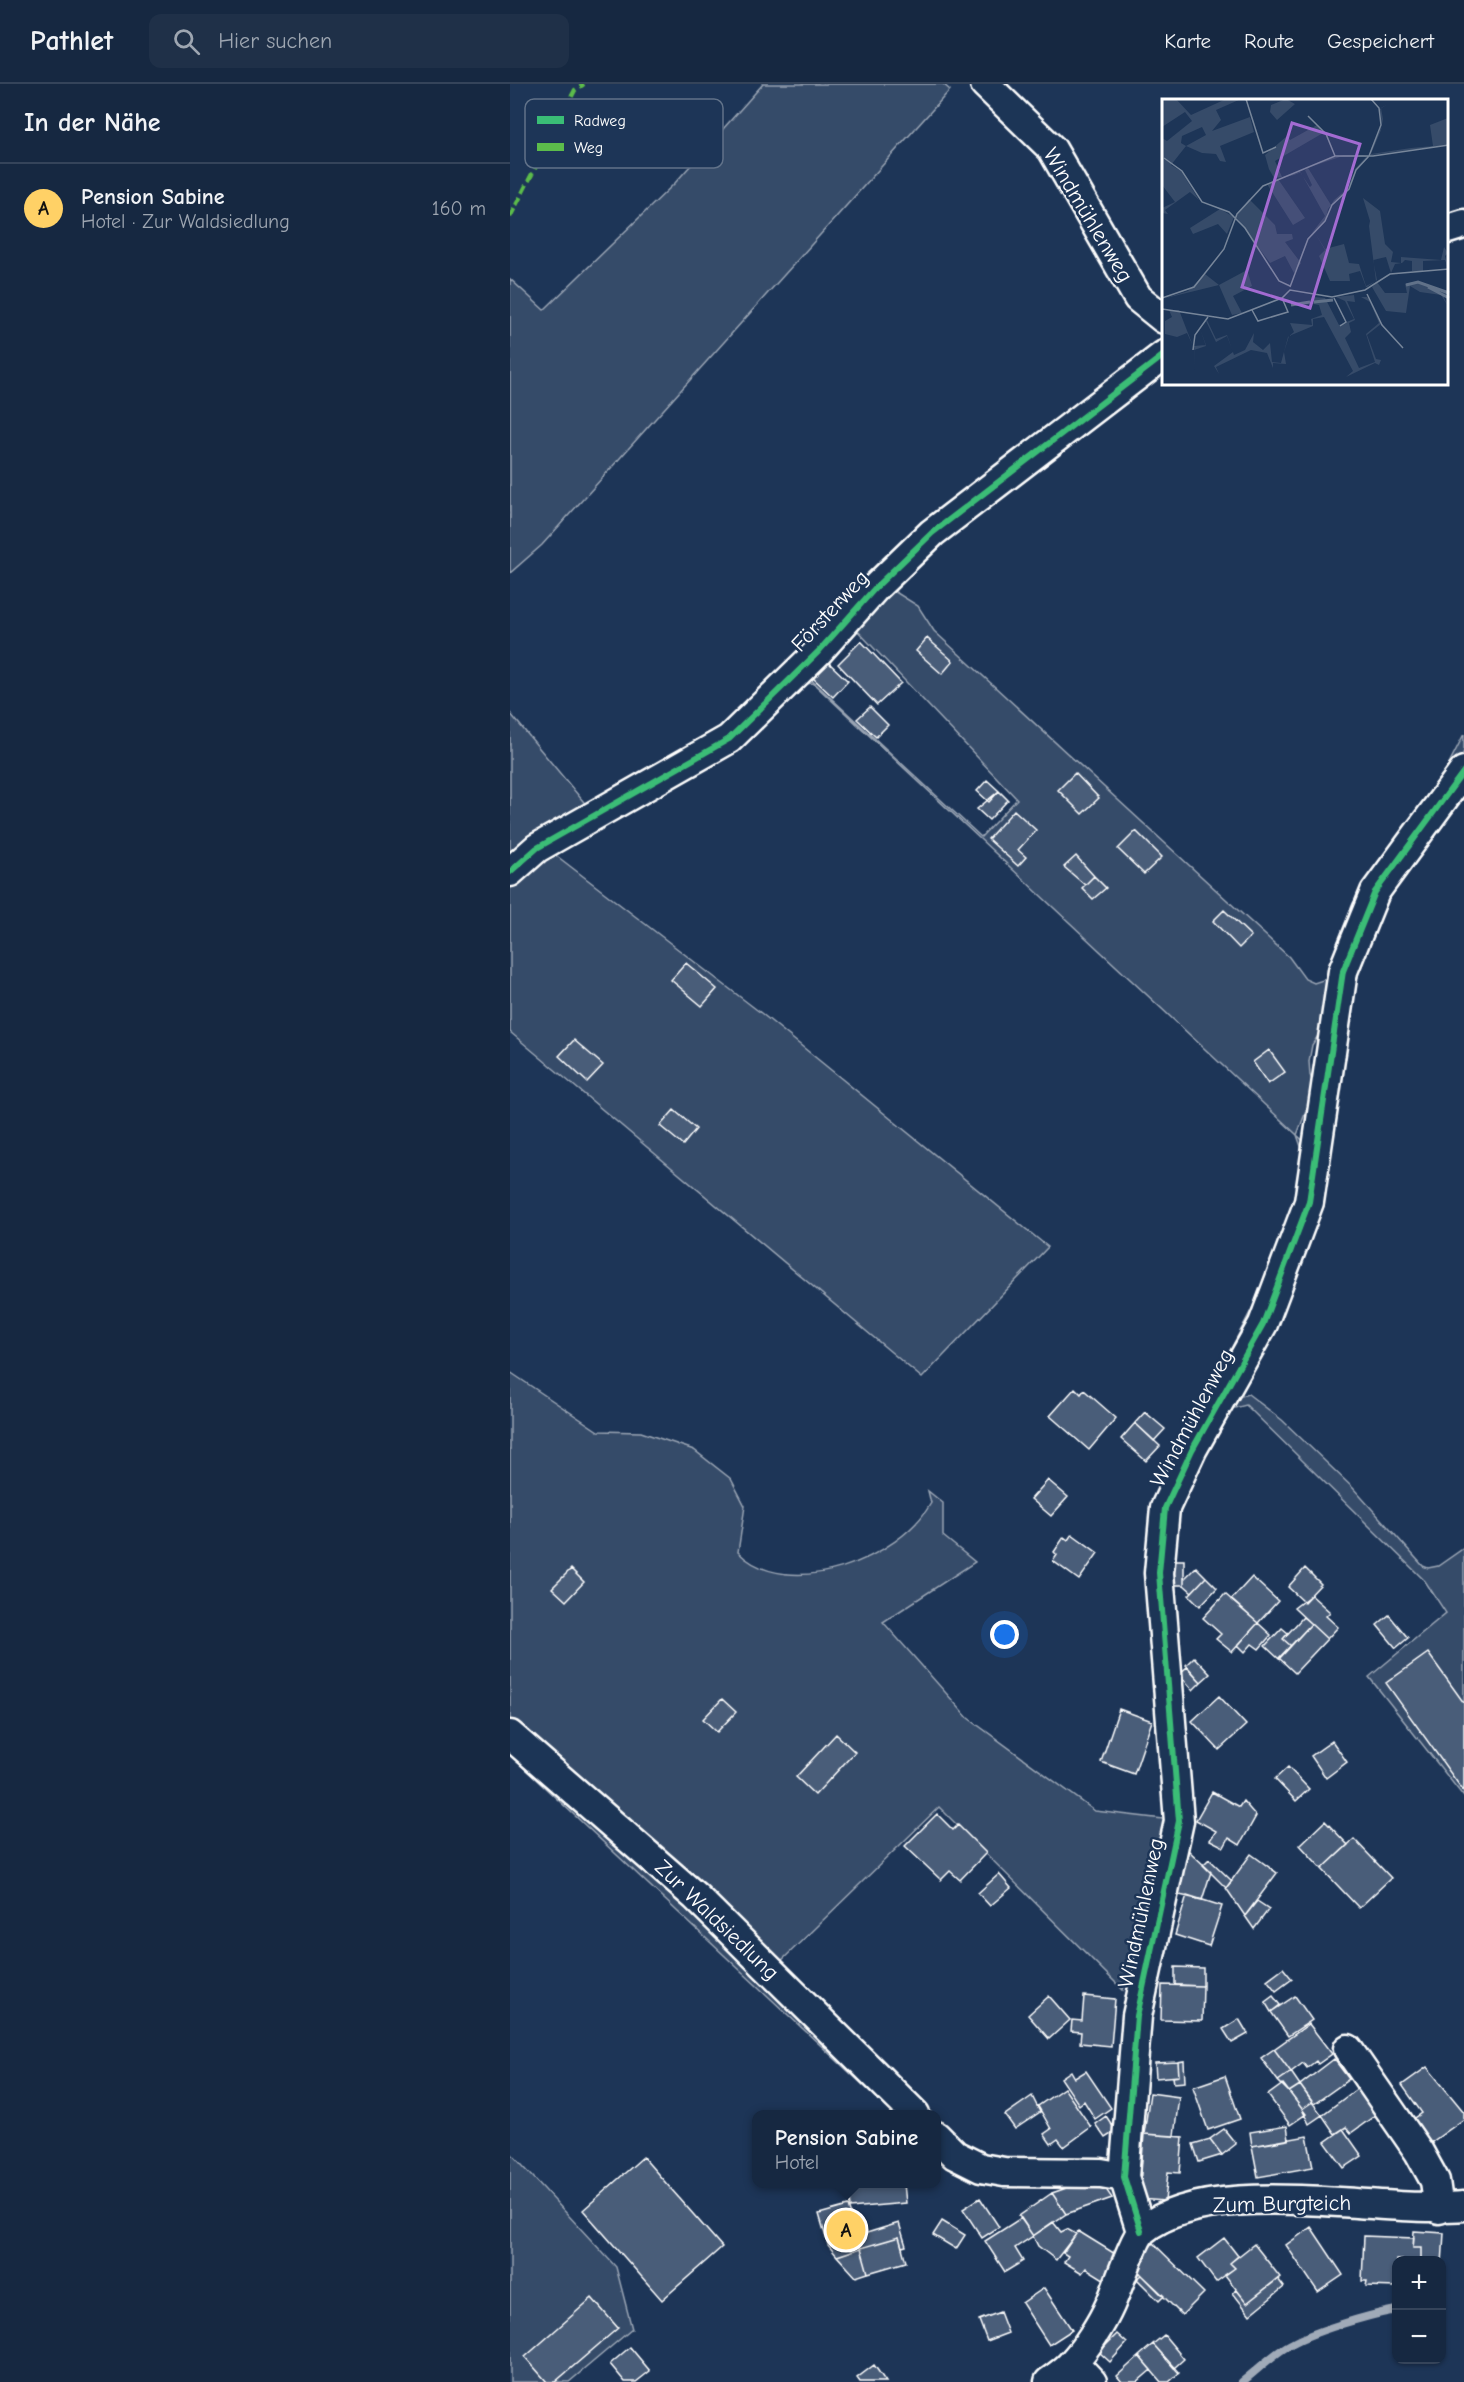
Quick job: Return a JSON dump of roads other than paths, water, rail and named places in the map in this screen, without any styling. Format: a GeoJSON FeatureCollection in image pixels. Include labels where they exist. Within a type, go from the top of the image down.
{"type":"FeatureCollection","features":[{"type":"Feature","properties":{"kind":"street","name":"Windmühlenweg"},"geometry":{"type":"LineString","coordinates":[[986,84],[1052,149],[1138,298],[1162,317]]}},
{"type":"Feature","properties":{"kind":"street"},"geometry":{"type":"LineString","coordinates":[[1449,229],[1464,224]]}},
{"type":"Feature","properties":{"kind":"street","name":"Försterweg"},"geometry":{"type":"LineString","coordinates":[[510,872],[537,848],[729,739],[818,652],[876,588],[932,533],[1162,358]]}},
{"type":"Feature","properties":{"kind":"street","name":"Windmühlenweg"},"geometry":{"type":"LineString","coordinates":[[1141,2231],[1124,2177],[1137,2016],[1179,1821],[1159,1573],[1165,1508],[1192,1450],[1263,1324],[1309,1202],[1342,971],[1375,892],[1464,771]]}},
{"type":"Feature","properties":{"kind":"street","name":"Zur Waldsiedlung"},"geometry":{"type":"LineString","coordinates":[[510,1735],[696,1897],[910,2110]]}},
{"type":"Feature","properties":{"kind":"street"},"geometry":{"type":"LineString","coordinates":[[1348,2049],[1419,2152],[1451,2207]]}},
{"type":"Feature","properties":{"kind":"street"},"geometry":{"type":"LineString","coordinates":[[941,2141],[955,2155],[981,2168],[1004,2172],[1101,2173],[1124,2177]]}},
{"type":"Feature","properties":{"kind":"street","name":"Zum Burgteich"},"geometry":{"type":"LineString","coordinates":[[1141,2231],[1176,2213],[1222,2203],[1294,2199],[1451,2207]]}},
{"type":"Feature","properties":{"kind":"street"},"geometry":{"type":"LineString","coordinates":[[1049,2382],[1083,2372],[1141,2231]]}},
{"type":"Feature","properties":{"kind":"waterway"},"geometry":{"type":"LineString","coordinates":[[1242,2382],[1274,2355],[1296,2341],[1340,2325],[1392,2311]]}},
{"type":"Feature","properties":{"kind":"place","name":"Pension Sabine"},"geometry":{"type":"Point","coordinates":[846,2230]}}]}
